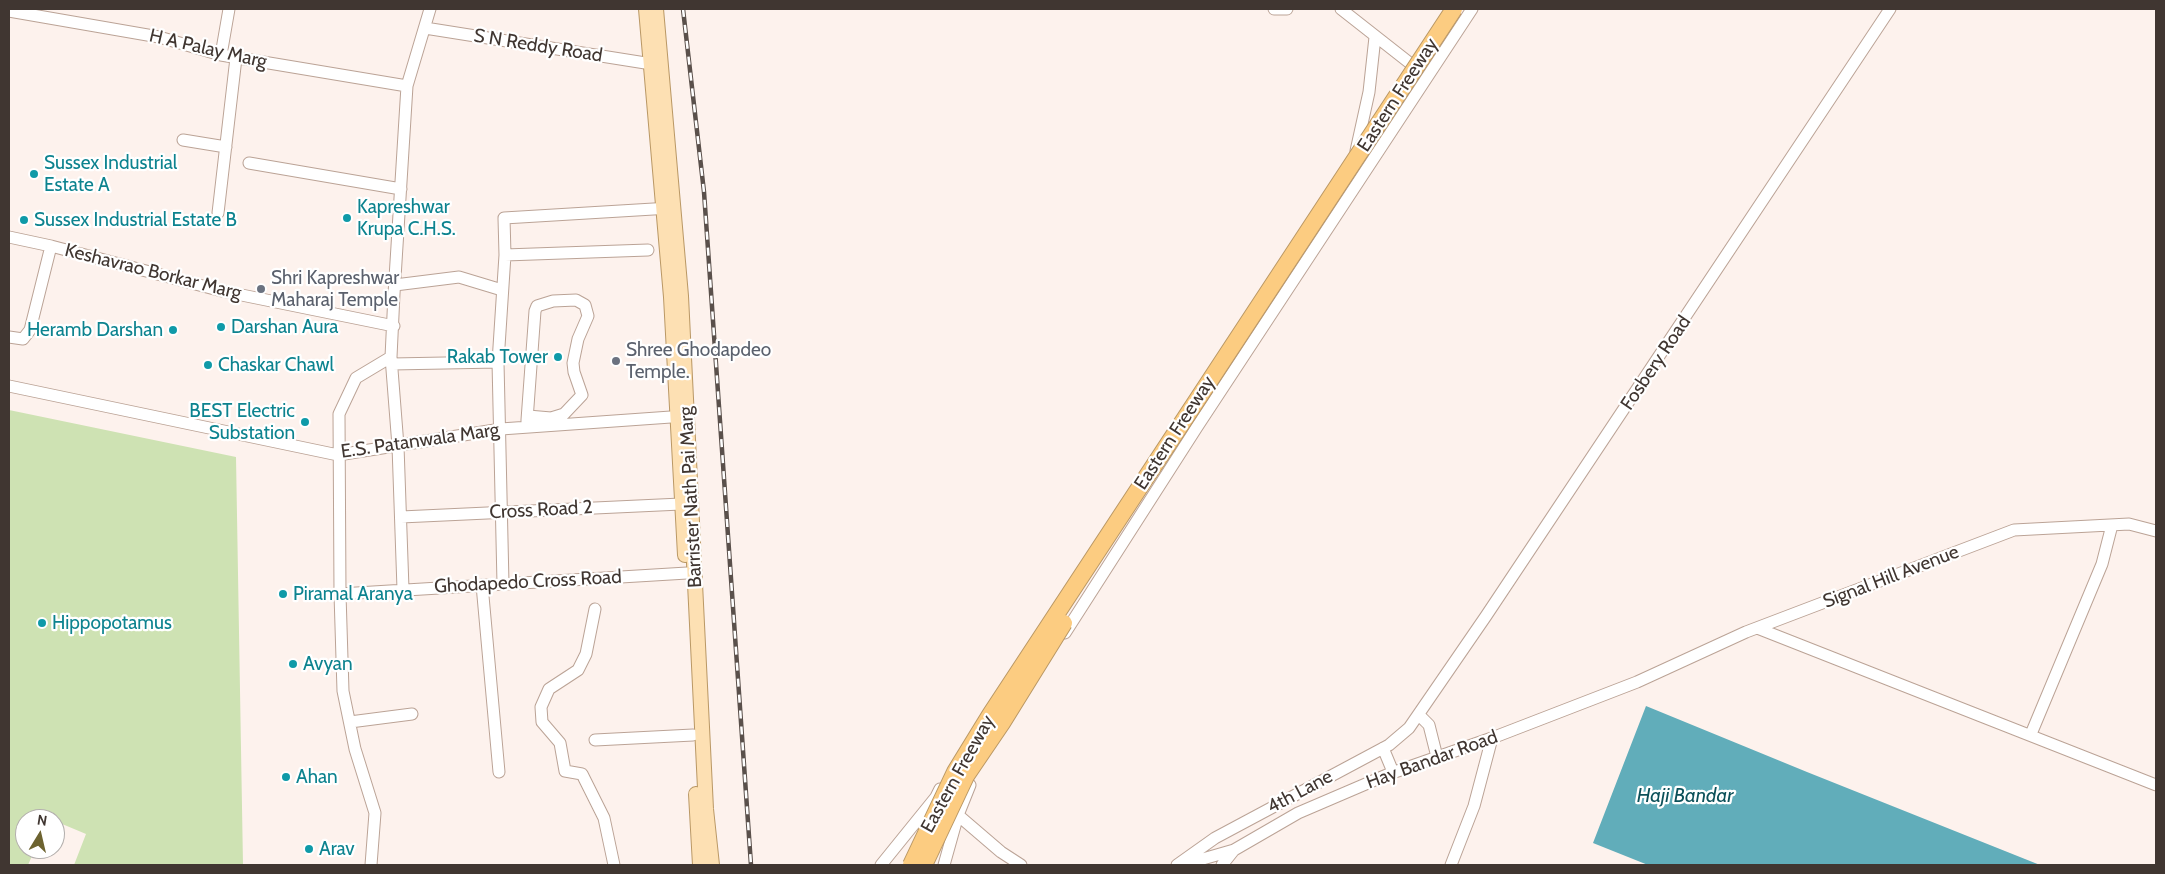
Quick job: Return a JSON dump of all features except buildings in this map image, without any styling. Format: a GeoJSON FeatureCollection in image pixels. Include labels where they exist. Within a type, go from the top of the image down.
{"type":"FeatureCollection","features":[{"type":"Feature","properties":{"kind":"highway","name":"Eastern Freeway"},"geometry":{"type":"LineString","coordinates":[[911,865],[955,772],[990,716],[1454,9]]}},
{"type":"Feature","properties":{"kind":"highway","name":"Eastern Freeway"},"geometry":{"type":"LineString","coordinates":[[924,865],[966,776],[1468,9]]}},
{"type":"Feature","properties":{"kind":"main road","name":"Barrister Nath Pai Marg"},"geometry":{"type":"LineString","coordinates":[[646,9],[655,65],[668,208],[670,297],[682,416],[706,809],[712,865]]}},
{"type":"Feature","properties":{"kind":"main road","name":"Barrister Nath Pai Marg"},"geometry":{"type":"LineString","coordinates":[[655,65],[656,9]]}},
{"type":"Feature","properties":{"kind":"main road","name":"Barrister Nath Pai Marg"},"geometry":{"type":"LineString","coordinates":[[682,416],[681,504],[689,548],[687,573],[700,865]]}},
{"type":"Feature","properties":{"kind":"street"},"geometry":{"type":"LineString","coordinates":[[63,20],[67,9]]}},
{"type":"Feature","properties":{"kind":"street"},"geometry":{"type":"LineString","coordinates":[[221,55],[229,9]]}},
{"type":"Feature","properties":{"kind":"street"},"geometry":{"type":"LineString","coordinates":[[403,589],[398,446],[392,361],[395,285],[407,86],[426,28],[430,9]]}},
{"type":"Feature","properties":{"kind":"street"},"geometry":{"type":"LineString","coordinates":[[1274,9],[1286,9]]}},
{"type":"Feature","properties":{"kind":"street"},"geometry":{"type":"LineString","coordinates":[[1341,9],[1411,64]]}},
{"type":"Feature","properties":{"kind":"street"},"geometry":{"type":"LineString","coordinates":[[881,865],[936,797],[950,768],[1020,659],[1449,9]]}},
{"type":"Feature","properties":{"kind":"street"},"geometry":{"type":"LineString","coordinates":[[944,865],[958,815],[971,781],[1068,628],[1472,9]]}},
{"type":"Feature","properties":{"kind":"street","name":"Fosbery Road"},"geometry":{"type":"LineString","coordinates":[[1419,715],[1890,9]]}},
{"type":"Feature","properties":{"kind":"street","name":"H A Palay Marg"},"geometry":{"type":"LineString","coordinates":[[10,10],[159,37],[236,58],[407,86]]}},
{"type":"Feature","properties":{"kind":"street","name":"S N Reddy Road"},"geometry":{"type":"LineString","coordinates":[[426,28],[655,65]]}},
{"type":"Feature","properties":{"kind":"street"},"geometry":{"type":"LineString","coordinates":[[1356,151],[1368,92],[1375,37]]}},
{"type":"Feature","properties":{"kind":"street"},"geometry":{"type":"LineString","coordinates":[[218,213],[236,58]]}},
{"type":"Feature","properties":{"kind":"street"},"geometry":{"type":"LineString","coordinates":[[183,140],[226,147]]}},
{"type":"Feature","properties":{"kind":"street"},"geometry":{"type":"LineString","coordinates":[[1356,151],[1371,163]]}},
{"type":"Feature","properties":{"kind":"street"},"geometry":{"type":"LineString","coordinates":[[249,163],[400,188]]}},
{"type":"Feature","properties":{"kind":"street"},"geometry":{"type":"LineString","coordinates":[[503,584],[498,362],[505,255],[504,218],[668,208]]}},
{"type":"Feature","properties":{"kind":"street"},"geometry":{"type":"LineString","coordinates":[[9,237],[51,246]]}},
{"type":"Feature","properties":{"kind":"street","name":"Keshavrao Borkar Marg"},"geometry":{"type":"LineString","coordinates":[[9,337],[23,339],[30,330],[51,246],[222,291],[394,326]]}},
{"type":"Feature","properties":{"kind":"street"},"geometry":{"type":"LineString","coordinates":[[505,255],[648,250]]}},
{"type":"Feature","properties":{"kind":"street"},"geometry":{"type":"LineString","coordinates":[[395,285],[459,277],[502,290]]}},
{"type":"Feature","properties":{"kind":"street"},"geometry":{"type":"LineString","coordinates":[[576,300],[584,305],[588,316],[578,339],[573,363],[582,395],[564,414],[527,422],[535,311],[537,306],[553,301],[576,300]]}},
{"type":"Feature","properties":{"kind":"street"},"geometry":{"type":"LineString","coordinates":[[371,865],[375,813],[355,749],[343,691],[340,594],[339,414],[356,378],[392,361],[498,362]]}},
{"type":"Feature","properties":{"kind":"street","name":"E.S. Patanwala Marg"},"geometry":{"type":"LineString","coordinates":[[9,386],[338,455],[501,429],[527,422],[682,416]]}},
{"type":"Feature","properties":{"kind":"street","name":"Cross Road 2"},"geometry":{"type":"LineString","coordinates":[[400,517],[681,504]]}},
{"type":"Feature","properties":{"kind":"street","name":"Signal Hill Avenue"},"geometry":{"type":"LineString","coordinates":[[1637,682],[1757,628],[2014,530],[2129,524],[2156,531]]}},
{"type":"Feature","properties":{"kind":"street"},"geometry":{"type":"LineString","coordinates":[[2031,734],[2102,564],[2112,525]]}},
{"type":"Feature","properties":{"kind":"street","name":"Ghodapedo Cross Road"},"geometry":{"type":"LineString","coordinates":[[340,594],[687,573]]}},
{"type":"Feature","properties":{"kind":"street"},"geometry":{"type":"LineString","coordinates":[[482,585],[499,772]]}},
{"type":"Feature","properties":{"kind":"street"},"geometry":{"type":"LineString","coordinates":[[595,609],[586,654],[578,670],[549,688],[541,707],[542,722],[560,743],[565,771],[582,774],[604,818],[614,865]]}},
{"type":"Feature","properties":{"kind":"street"},"geometry":{"type":"LineString","coordinates":[[1757,628],[2031,734],[2156,785]]}},
{"type":"Feature","properties":{"kind":"street","name":"Hay Bandar Road"},"geometry":{"type":"LineString","coordinates":[[1234,850],[1298,813],[1393,772],[1492,738],[1637,682]]}},
{"type":"Feature","properties":{"kind":"street"},"geometry":{"type":"LineString","coordinates":[[350,722],[412,714]]}},
{"type":"Feature","properties":{"kind":"street"},"geometry":{"type":"LineString","coordinates":[[1419,715],[1429,725],[1436,757]]}},
{"type":"Feature","properties":{"kind":"street","name":"4th Lane"},"geometry":{"type":"LineString","coordinates":[[1178,865],[1214,838],[1383,748],[1409,728],[1419,715]]}},
{"type":"Feature","properties":{"kind":"street"},"geometry":{"type":"LineString","coordinates":[[595,740],[694,736]]}},
{"type":"Feature","properties":{"kind":"street"},"geometry":{"type":"LineString","coordinates":[[1451,865],[1474,806],[1492,738]]}},
{"type":"Feature","properties":{"kind":"street"},"geometry":{"type":"LineString","coordinates":[[1383,748],[1393,772]]}},
{"type":"Feature","properties":{"kind":"street"},"geometry":{"type":"LineString","coordinates":[[936,797],[1002,852],[1021,865]]}},
{"type":"Feature","properties":{"kind":"street"},"geometry":{"type":"LineString","coordinates":[[931,865],[934,855],[936,797]]}},
{"type":"Feature","properties":{"kind":"street"},"geometry":{"type":"LineString","coordinates":[[1222,865],[1234,850]]}},
{"type":"Feature","properties":{"kind":"street","name":"4th Lane"},"geometry":{"type":"LineString","coordinates":[[1178,865],[1234,850]]}},
{"type":"Feature","properties":{"kind":"green space"},"geometry":{"type":"Polygon","coordinates":[[[9,410],[236,457],[243,865],[74,865],[86,834],[65,825],[65,809],[15,809],[15,859],[31,859],[28,865],[9,865],[9,410]]]}},
{"type":"Feature","properties":{"kind":"water","name":"Haji Bandar"},"geometry":{"type":"Polygon","coordinates":[[[1646,706],[2040,865],[1648,865],[1593,843],[1646,706]]]}},
{"type":"Feature","properties":{"kind":"railway"},"geometry":{"type":"LineString","coordinates":[[683,9],[704,192],[751,865]]}},
{"type":"Feature","properties":{"kind":"place","name":"Sussex Industrial Estate A"},"geometry":{"type":"Point","coordinates":[34,174]}},
{"type":"Feature","properties":{"kind":"place","name":"Kapreshwar Krupa C.H.S."},"geometry":{"type":"Point","coordinates":[347,218]}},
{"type":"Feature","properties":{"kind":"place","name":"Sussex Industrial Estate B"},"geometry":{"type":"Point","coordinates":[24,220]}},
{"type":"Feature","properties":{"kind":"place","name":"Shri Kapreshwar Maharaj Temple"},"geometry":{"type":"Point","coordinates":[261,289]}},
{"type":"Feature","properties":{"kind":"place","name":"Darshan Aura"},"geometry":{"type":"Point","coordinates":[221,327]}},
{"type":"Feature","properties":{"kind":"place","name":"Heramb Darshan"},"geometry":{"type":"Point","coordinates":[173,330]}},
{"type":"Feature","properties":{"kind":"place","name":"Rakab Tower"},"geometry":{"type":"Point","coordinates":[558,357]}},
{"type":"Feature","properties":{"kind":"place","name":"Shree Ghodapdeo Temple."},"geometry":{"type":"Point","coordinates":[616,361]}},
{"type":"Feature","properties":{"kind":"place","name":"Chaskar Chawl"},"geometry":{"type":"Point","coordinates":[208,365]}},
{"type":"Feature","properties":{"kind":"place","name":"BEST Electric Substation"},"geometry":{"type":"Point","coordinates":[305,422]}},
{"type":"Feature","properties":{"kind":"place","name":"Piramal Aranya"},"geometry":{"type":"Point","coordinates":[283,594]}},
{"type":"Feature","properties":{"kind":"place","name":"Hippopotamus"},"geometry":{"type":"Point","coordinates":[42,623]}},
{"type":"Feature","properties":{"kind":"place","name":"Avyan"},"geometry":{"type":"Point","coordinates":[293,664]}},
{"type":"Feature","properties":{"kind":"place","name":"Ahan"},"geometry":{"type":"Point","coordinates":[286,777]}},
{"type":"Feature","properties":{"kind":"place","name":"Arav"},"geometry":{"type":"Point","coordinates":[309,849]}}]}
